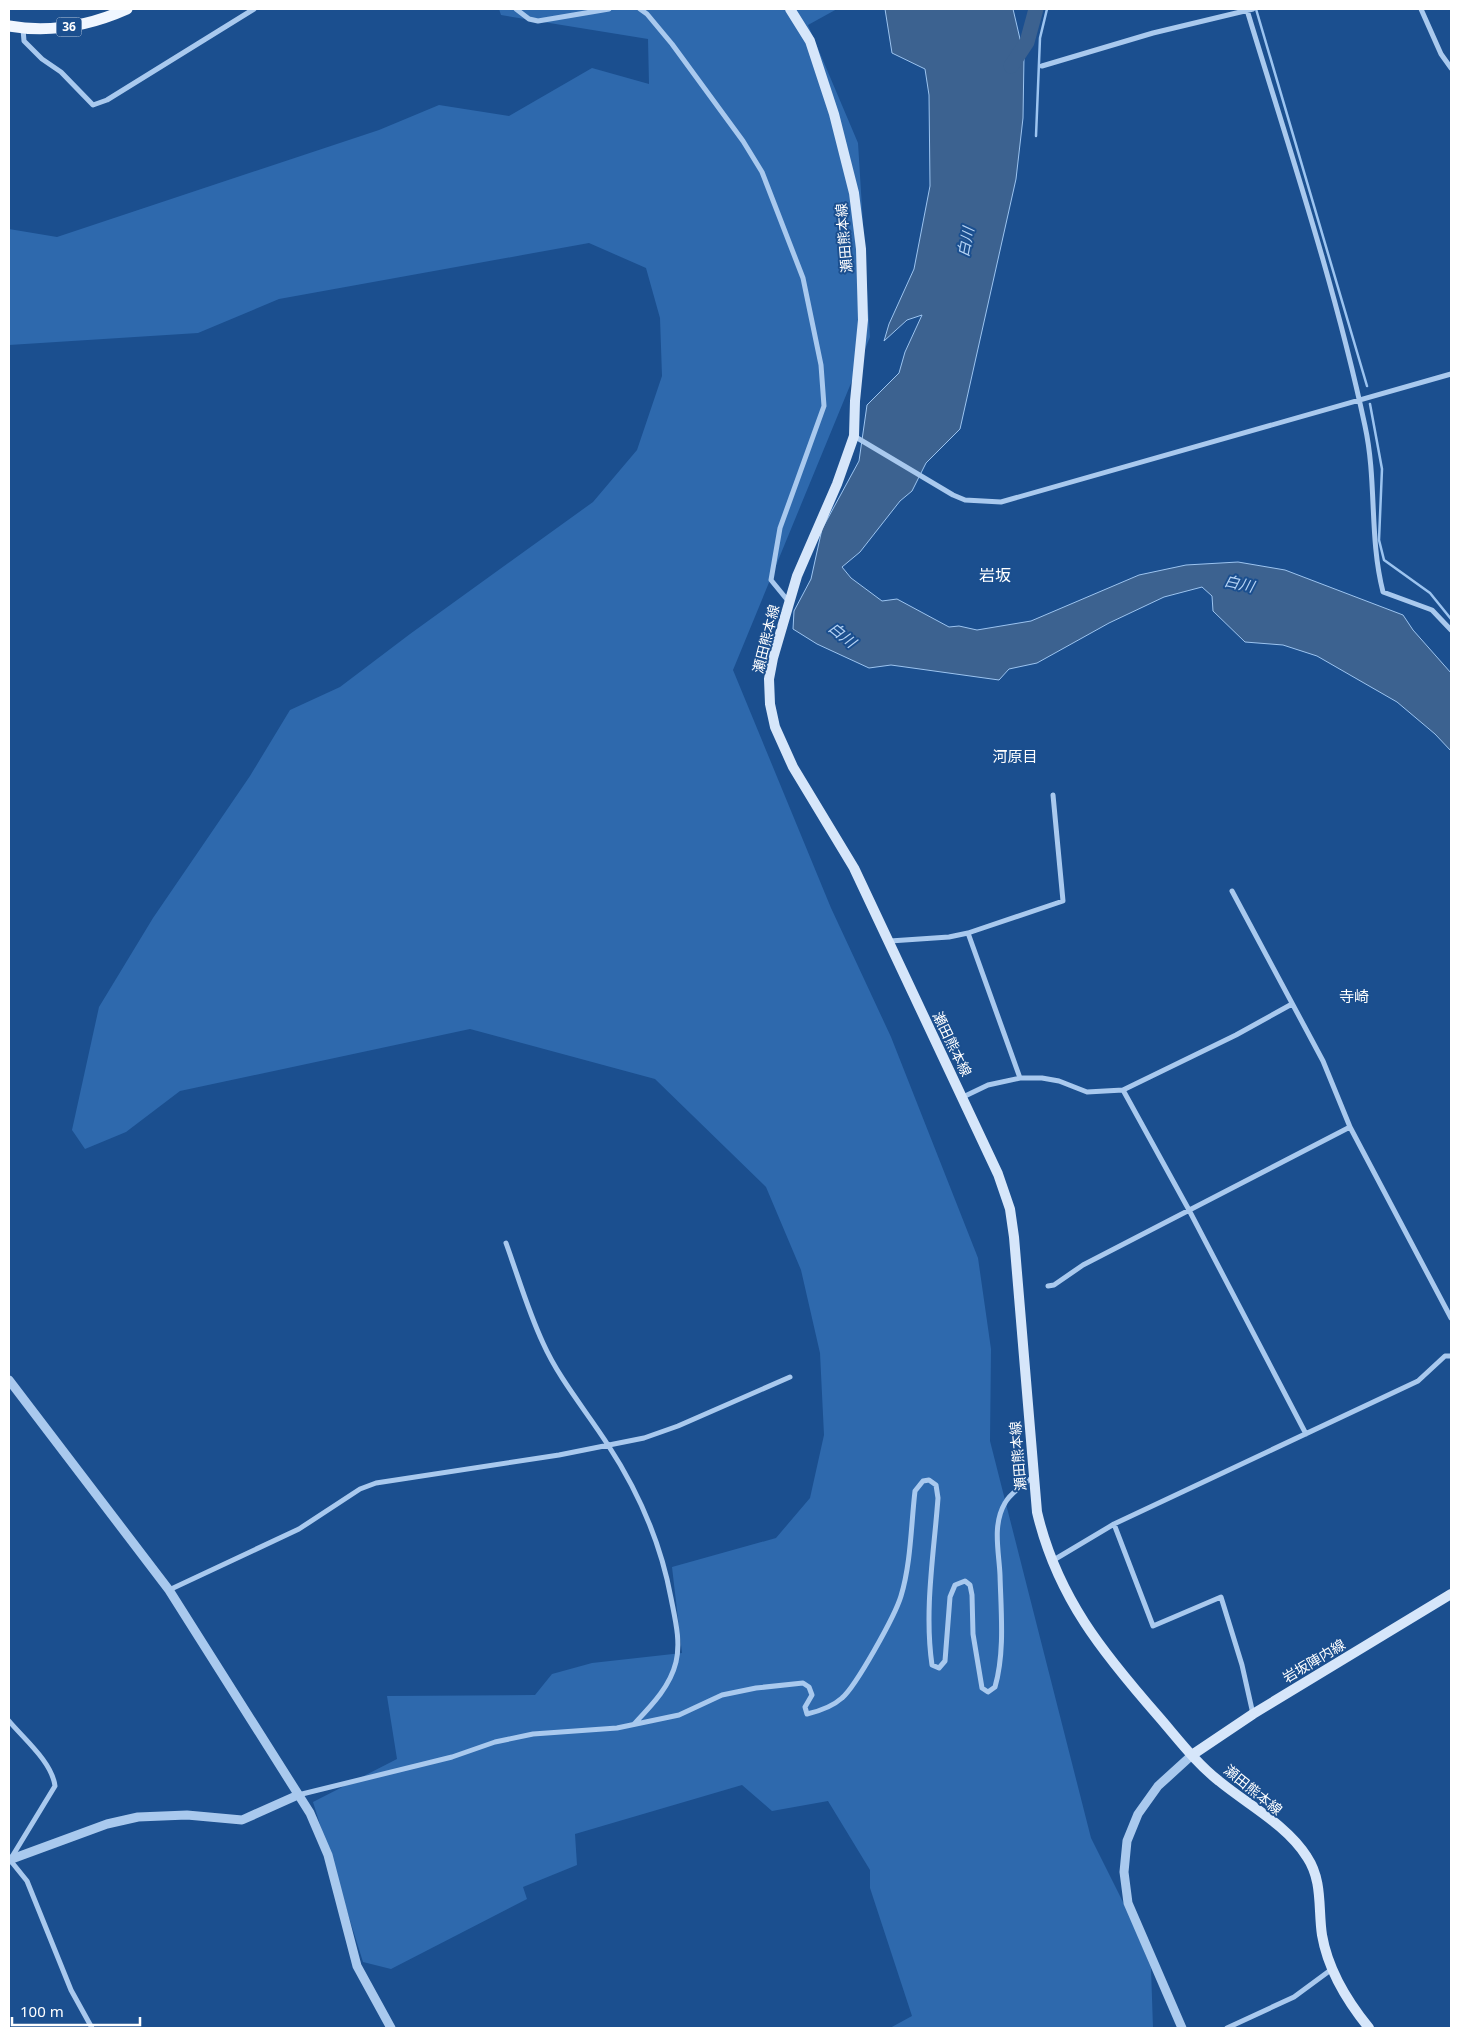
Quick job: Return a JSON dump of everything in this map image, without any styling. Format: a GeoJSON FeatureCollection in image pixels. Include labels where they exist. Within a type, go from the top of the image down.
{"type":"FeatureCollection","features":[{"type":"Feature","properties":{"kind":"main road","name":"36"},"geometry":{"type":"LineString","coordinates":[[9,26],[43,30],[74,27],[127,9]]}},
{"type":"Feature","properties":{"kind":"main road","name":"瀬田熊本線"},"geometry":{"type":"LineString","coordinates":[[790,9],[810,41],[834,114],[850,176],[859,223],[863,320],[855,401],[857,438],[797,576],[769,679],[770,704],[775,727],[793,766],[854,868],[890,941],[988,1150],[1010,1208],[1018,1273],[1037,1512],[1044,1543],[1060,1583],[1098,1642],[1192,1755],[1218,1780],[1282,1831],[1307,1857],[1317,1880],[1322,1934],[1332,1969],[1343,1992],[1369,2028]]}},
{"type":"Feature","properties":{"kind":"main road","name":"岩坂陣内線"},"geometry":{"type":"LineString","coordinates":[[1192,1755],[1252,1714],[1451,1594]]}},
{"type":"Feature","properties":{"kind":"street"},"geometry":{"type":"LineString","coordinates":[[23,29],[24,41],[93,105],[107,100],[254,9]]}},
{"type":"Feature","properties":{"kind":"street"},"geometry":{"type":"LineString","coordinates":[[516,9],[529,19],[538,21],[609,9]]}},
{"type":"Feature","properties":{"kind":"street"},"geometry":{"type":"LineString","coordinates":[[640,9],[647,14],[672,44],[743,141],[762,172],[803,278],[821,365],[824,406],[780,528],[777,544],[771,580],[790,602]]}},
{"type":"Feature","properties":{"kind":"street"},"geometry":{"type":"LineString","coordinates":[[1042,66],[1162,31],[1250,9],[1324,264],[1360,401],[1371,452],[1375,549],[1383,592],[1432,610],[1451,630]]}},
{"type":"Feature","properties":{"kind":"street"},"geometry":{"type":"LineString","coordinates":[[1421,9],[1441,54],[1451,68]]}},
{"type":"Feature","properties":{"kind":"street"},"geometry":{"type":"LineString","coordinates":[[857,438],[953,495],[965,500],[1000,502],[1451,374]]}},
{"type":"Feature","properties":{"kind":"street"},"geometry":{"type":"LineString","coordinates":[[890,941],[948,937],[968,933],[1063,901],[1053,795]]}},
{"type":"Feature","properties":{"kind":"street"},"geometry":{"type":"LineString","coordinates":[[1232,890],[1323,1061],[1350,1127],[1451,1318]]}},
{"type":"Feature","properties":{"kind":"street"},"geometry":{"type":"LineString","coordinates":[[968,933],[984,970],[1020,1078]]}},
{"type":"Feature","properties":{"kind":"street"},"geometry":{"type":"LineString","coordinates":[[963,1097],[988,1085],[1020,1078],[1042,1078],[1087,1092],[1123,1090],[1236,1035],[1292,1004]]}},
{"type":"Feature","properties":{"kind":"street"},"geometry":{"type":"LineString","coordinates":[[1123,1090],[1189,1210],[1306,1434]]}},
{"type":"Feature","properties":{"kind":"street"},"geometry":{"type":"LineString","coordinates":[[1048,1286],[1054,1285],[1083,1265],[1350,1127]]}},
{"type":"Feature","properties":{"kind":"street"},"geometry":{"type":"LineString","coordinates":[[506,1243],[543,1344],[628,1478],[652,1531],[668,1582],[677,1626],[678,1645],[676,1662],[670,1678],[657,1698],[634,1724]]}},
{"type":"Feature","properties":{"kind":"street"},"geometry":{"type":"LineString","coordinates":[[1052,1561],[1114,1524],[1418,1381],[1445,1356],[1451,1356]]}},
{"type":"Feature","properties":{"kind":"street"},"geometry":{"type":"LineString","coordinates":[[169,1590],[299,1528],[360,1489],[376,1483],[609,1446],[644,1438],[678,1426],[790,1377]]}},
{"type":"Feature","properties":{"kind":"street"},"geometry":{"type":"LineString","coordinates":[[9,1380],[169,1590],[310,1813],[328,1855],[357,1966],[392,2028]]}},
{"type":"Feature","properties":{"kind":"street"},"geometry":{"type":"LineString","coordinates":[[9,1860],[107,1824],[138,1816],[187,1815],[242,1820],[298,1795],[452,1757],[495,1742],[533,1734],[618,1728],[679,1715],[722,1695],[756,1688],[803,1683],[809,1687],[812,1695],[805,1707],[808,1714],[821,1711],[842,1699],[850,1689],[872,1654],[900,1598],[915,1491],[923,1481],[929,1480],[936,1485],[938,1498],[931,1587],[930,1629],[932,1665],[939,1668],[945,1661],[950,1597],[955,1585],[965,1581],[970,1585],[972,1594],[972,1634],[982,1688],[988,1692],[995,1687],[1000,1668],[1001,1598],[997,1540],[1000,1515],[1005,1502],[1033,1476]]}},
{"type":"Feature","properties":{"kind":"street"},"geometry":{"type":"LineString","coordinates":[[1114,1524],[1153,1626],[1221,1596],[1242,1665],[1252,1714]]}},
{"type":"Feature","properties":{"kind":"street"},"geometry":{"type":"LineString","coordinates":[[9,1721],[44,1762],[54,1780],[55,1786],[9,1860]]}},
{"type":"Feature","properties":{"kind":"street"},"geometry":{"type":"LineString","coordinates":[[1182,2028],[1128,1903],[1124,1872],[1127,1841],[1138,1814],[1158,1786],[1192,1755]]}},
{"type":"Feature","properties":{"kind":"street"},"geometry":{"type":"LineString","coordinates":[[9,1860],[27,1881],[71,1990],[92,2028]]}},
{"type":"Feature","properties":{"kind":"street"},"geometry":{"type":"LineString","coordinates":[[1226,2028],[1294,1997],[1332,1969]]}},
{"type":"Feature","properties":{"kind":"shaded area"},"geometry":{"type":"Polygon","coordinates":[[[499,9],[837,9],[808,25],[858,143],[870,337],[733,670],[831,908],[891,1037],[978,1258],[991,1349],[990,1441],[1091,1838],[1129,1914],[1151,1968],[1153,2028],[890,2028],[912,2016],[870,1888],[870,1870],[828,1801],[772,1811],[742,1785],[575,1834],[577,1865],[523,1887],[527,1899],[391,1969],[363,1962],[313,1802],[397,1759],[387,1696],[535,1695],[552,1674],[592,1663],[682,1653],[672,1567],[776,1538],[810,1498],[824,1435],[820,1353],[801,1270],[766,1187],[655,1079],[470,1029],[180,1091],[126,1132],[85,1149],[72,1130],[99,1007],[153,918],[250,776],[290,710],[340,687],[593,502],[637,450],[662,376],[660,318],[646,268],[589,243],[279,299],[198,333],[9,345],[9,229],[57,237],[379,130],[439,105],[509,116],[592,68],[649,84],[648,39],[501,15],[499,9]]]}},
{"type":"Feature","properties":{"kind":"water","name":"白川"},"geometry":{"type":"Polygon","coordinates":[[[885,9],[1013,9],[1024,56],[1023,118],[1016,179],[960,429],[926,463],[912,491],[900,501],[860,552],[842,567],[851,578],[882,601],[897,599],[949,627],[959,626],[977,630],[1031,621],[1139,575],[1186,565],[1238,562],[1285,570],[1403,615],[1413,630],[1451,673],[1451,751],[1435,734],[1397,702],[1317,656],[1283,645],[1245,642],[1213,611],[1212,596],[1202,587],[1164,597],[1109,623],[1037,663],[1009,669],[999,680],[891,665],[869,668],[817,644],[793,629],[794,611],[811,579],[822,529],[859,461],[867,405],[899,373],[905,352],[922,315],[907,320],[884,341],[889,324],[914,269],[930,186],[929,95],[925,69],[892,53],[885,9]]]}},
{"type":"Feature","properties":{"kind":"waterway"},"geometry":{"type":"LineString","coordinates":[[1011,66],[1027,42],[1036,9]]}},
{"type":"Feature","properties":{"kind":"waterway"},"geometry":{"type":"LineString","coordinates":[[1036,136],[1040,38],[1047,9]]}},
{"type":"Feature","properties":{"kind":"waterway"},"geometry":{"type":"LineString","coordinates":[[1256,9],[1367,386]]}},
{"type":"Feature","properties":{"kind":"waterway"},"geometry":{"type":"LineString","coordinates":[[1370,404],[1382,469],[1379,540],[1384,560],[1430,593],[1451,619]]}},
{"type":"Feature","properties":{"kind":"district","name":"岩坂"},"geometry":{"type":"Point","coordinates":[995,575]}},
{"type":"Feature","properties":{"kind":"district","name":"河原目"},"geometry":{"type":"Point","coordinates":[1015,757]}},
{"type":"Feature","properties":{"kind":"district","name":"寺崎"},"geometry":{"type":"Point","coordinates":[1354,997]}}]}
